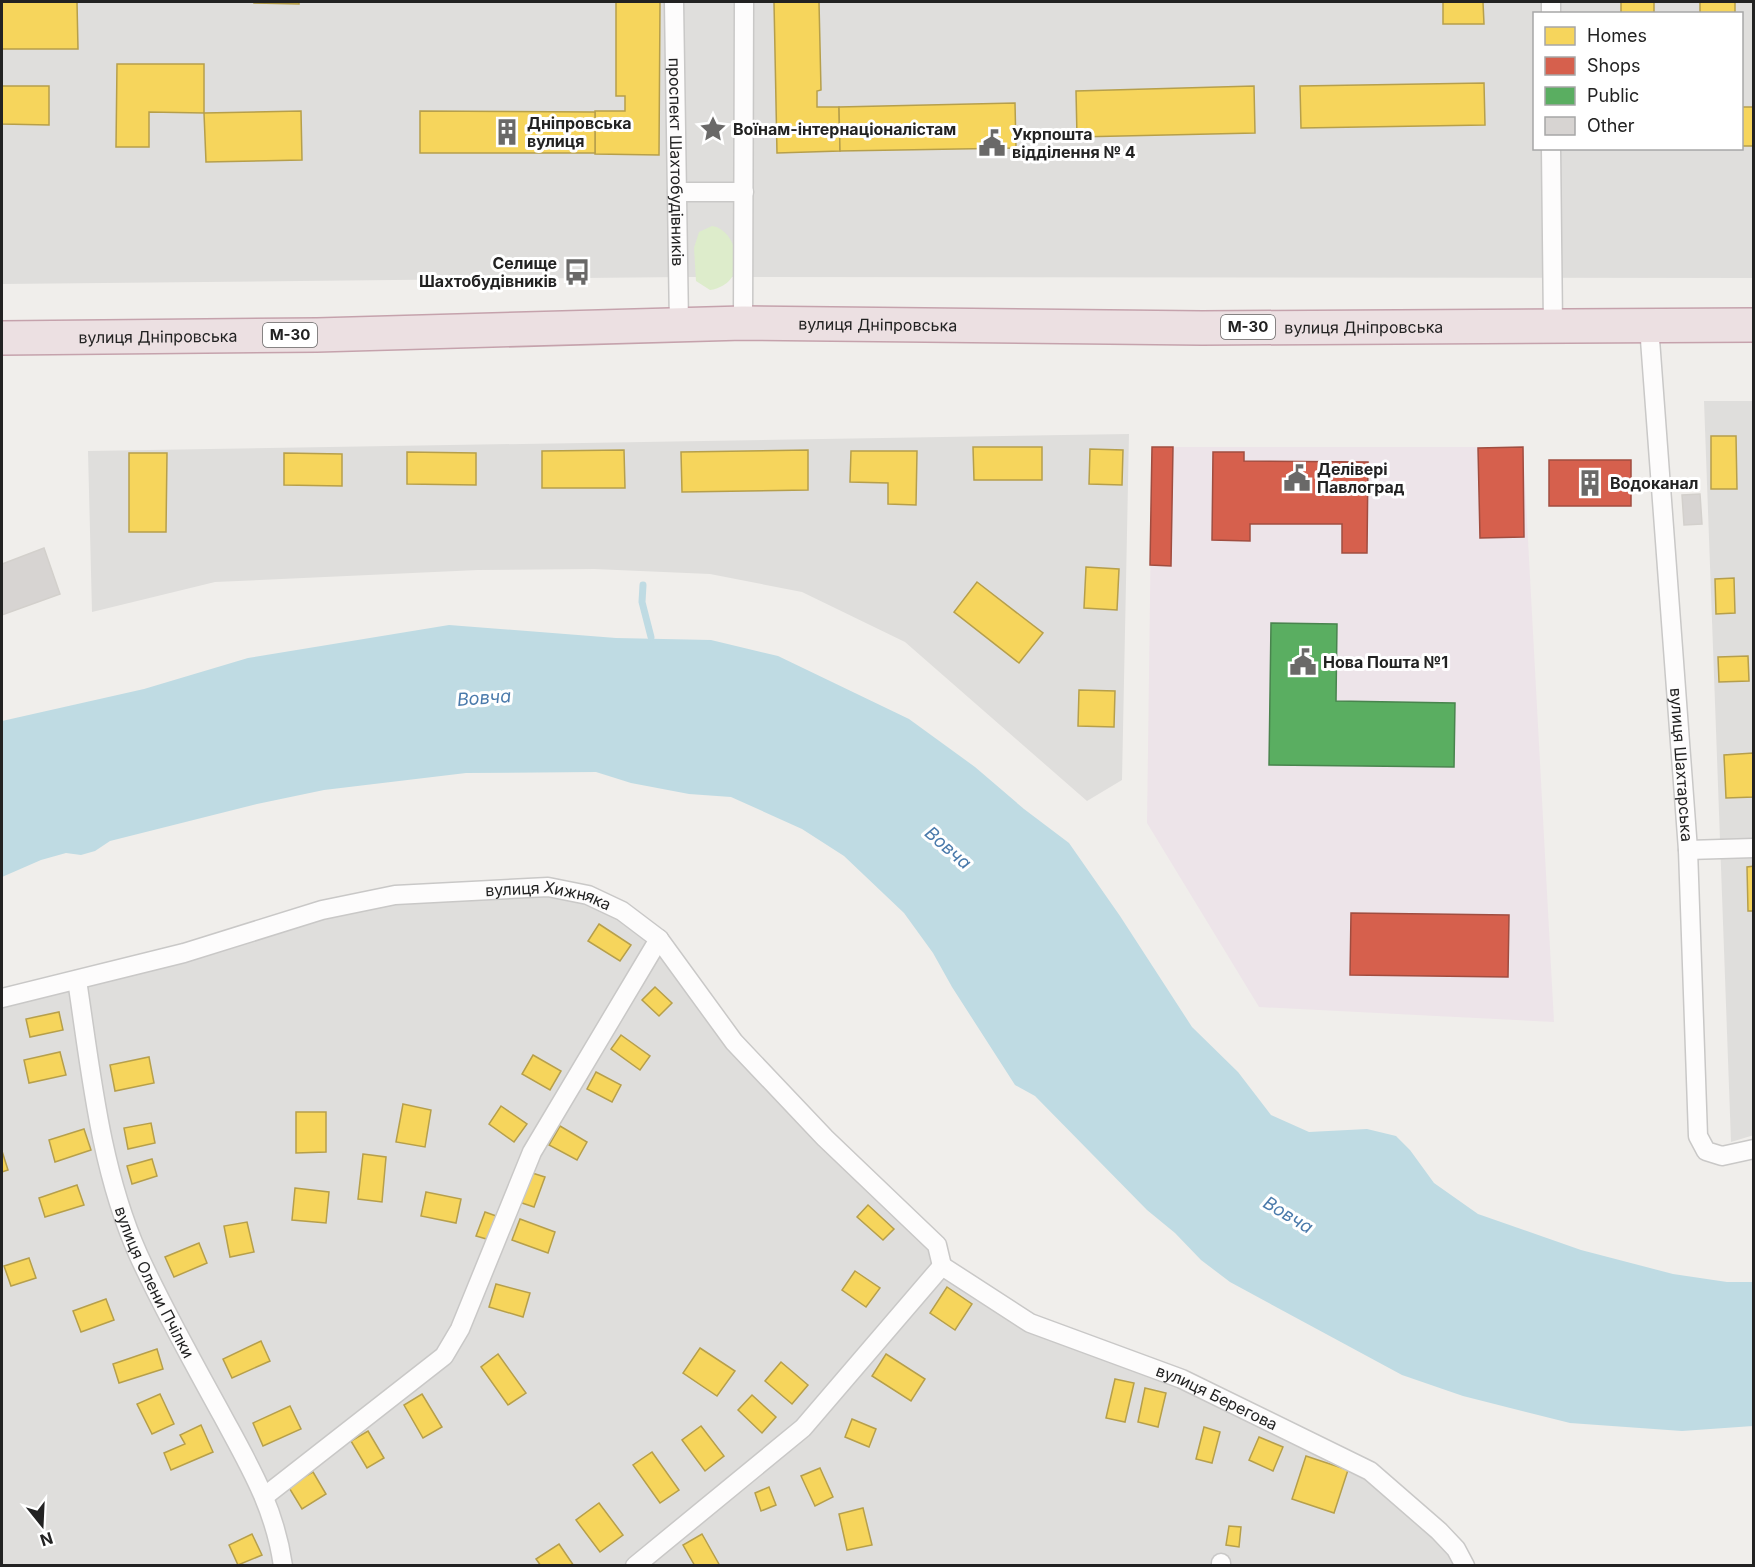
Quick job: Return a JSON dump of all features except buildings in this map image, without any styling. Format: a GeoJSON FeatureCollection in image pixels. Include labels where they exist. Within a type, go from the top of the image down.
{"type":"FeatureCollection","features":[{"type":"Feature","properties":{"kind":"highway","name":"вулиця Дніпровська"},"geometry":{"type":"LineString","coordinates":[[2,338],[317,335],[743,323],[1202,328],[1754,325]]}},
{"type":"Feature","properties":{"kind":"street","name":"проспект Шахтобудівників"},"geometry":{"type":"LineString","coordinates":[[674,2],[679,325]]}},
{"type":"Feature","properties":{"kind":"street"},"geometry":{"type":"LineString","coordinates":[[743,323],[744,2]]}},
{"type":"Feature","properties":{"kind":"street"},"geometry":{"type":"LineString","coordinates":[[1551,150],[1553,326]]}},
{"type":"Feature","properties":{"kind":"street"},"geometry":{"type":"LineString","coordinates":[[677,192],[744,192]]}},
{"type":"Feature","properties":{"kind":"street","name":"вулиця Шахтарська"},"geometry":{"type":"LineString","coordinates":[[1649,326],[1688,850],[1698,1136],[1706,1151],[1722,1156],[1754,1149]]}},
{"type":"Feature","properties":{"kind":"street"},"geometry":{"type":"LineString","coordinates":[[1688,850],[1754,849]]}},
{"type":"Feature","properties":{"kind":"street","name":"вулиця Хижняка"},"geometry":{"type":"LineString","coordinates":[[2,998],[184,952],[322,910],[395,895],[548,887],[588,895],[622,911],[659,939],[734,1042],[825,1138],[937,1245],[942,1266]]}},
{"type":"Feature","properties":{"kind":"street"},"geometry":{"type":"LineString","coordinates":[[266,1496],[444,1356],[460,1329],[532,1152],[659,939]]}},
{"type":"Feature","properties":{"kind":"street","name":"вулиця Олени Пчілки"},"geometry":{"type":"LineString","coordinates":[[77,980],[100,1125],[115,1197],[164,1309],[266,1496],[280,1542],[283,1566]]}},
{"type":"Feature","properties":{"kind":"street"},"geometry":{"type":"LineString","coordinates":[[635,1566],[803,1428],[942,1266]]}},
{"type":"Feature","properties":{"kind":"street","name":"вулиця Берегова"},"geometry":{"type":"LineString","coordinates":[[942,1266],[1030,1323],[1182,1379],[1370,1471],[1439,1531],[1456,1549],[1465,1566]]}},
{"type":"Feature","properties":{"kind":"shaded area"},"geometry":{"type":"Polygon","coordinates":[[[2,2],[1753,2],[1753,278],[683,277],[2,284],[2,2]]]}},
{"type":"Feature","properties":{"kind":"shaded area"},"geometry":{"type":"Polygon","coordinates":[[[1704,401],[1754,401],[1754,1135],[1731,1142],[1704,401]]]}},
{"type":"Feature","properties":{"kind":"shaded area"},"geometry":{"type":"Polygon","coordinates":[[[1129,434],[1122,780],[1087,801],[905,642],[802,592],[710,574],[594,569],[478,570],[215,582],[92,612],[88,451],[1129,434]]]}},
{"type":"Feature","properties":{"kind":"shaded area"},"geometry":{"type":"Polygon","coordinates":[[[1152,447],[1523,447],[1554,1022],[1259,1007],[1147,823],[1152,447]]]}},
{"type":"Feature","properties":{"kind":"shaded area"},"geometry":{"type":"Polygon","coordinates":[[[548,887],[622,911],[736,1043],[937,1245],[943,1266],[1030,1323],[1182,1379],[1370,1471],[1473,1566],[2,1566],[2,999],[322,910],[548,887]]]}},
{"type":"Feature","properties":{"kind":"green space"},"geometry":{"type":"Polygon","coordinates":[[[712,226],[721,229],[728,236],[736,256],[736,267],[732,277],[723,285],[710,290],[696,281],[694,248],[699,232],[712,226]]]}},
{"type":"Feature","properties":{"kind":"water","name":"Вовча"},"geometry":{"type":"Polygon","coordinates":[[[449,625],[616,638],[711,640],[778,656],[909,719],[975,767],[1024,809],[1069,843],[1120,916],[1192,1027],[1238,1072],[1271,1115],[1309,1132],[1367,1129],[1396,1136],[1410,1150],[1434,1183],[1478,1214],[1581,1250],[1673,1274],[1727,1282],[1753,1282],[1753,1426],[1682,1431],[1570,1423],[1463,1396],[1402,1375],[1230,1282],[1201,1260],[1175,1233],[1147,1210],[1035,1096],[1015,1085],[952,987],[933,953],[904,913],[844,856],[802,829],[731,797],[689,794],[631,783],[596,772],[466,773],[324,790],[257,804],[110,841],[95,851],[81,855],[66,853],[41,860],[2,877],[2,721],[144,689],[248,658],[449,625]]]}},
{"type":"Feature","properties":{"kind":"waterway"},"geometry":{"type":"LineString","coordinates":[[643,585],[642,602],[651,637]]}},
{"type":"Feature","properties":{"kind":"place","name":"Воїнам-інтернаціоналістам"},"geometry":{"type":"Point","coordinates":[713,129]}},
{"type":"Feature","properties":{"kind":"place","name":"Дніпровська вулиця"},"geometry":{"type":"Point","coordinates":[507,132]}},
{"type":"Feature","properties":{"kind":"place","name":"Укрпошта відділення № 4"},"geometry":{"type":"Point","coordinates":[992,143]}},
{"type":"Feature","properties":{"kind":"place","name":"Селище Шахтобудівників"},"geometry":{"type":"Point","coordinates":[577,272]}},
{"type":"Feature","properties":{"kind":"place","name":"Делівері Павлоград"},"geometry":{"type":"Point","coordinates":[1297,478]}},
{"type":"Feature","properties":{"kind":"place","name":"Водоканал"},"geometry":{"type":"Point","coordinates":[1590,483]}},
{"type":"Feature","properties":{"kind":"place","name":"Нова Пошта №1"},"geometry":{"type":"Point","coordinates":[1303,662]}}]}
